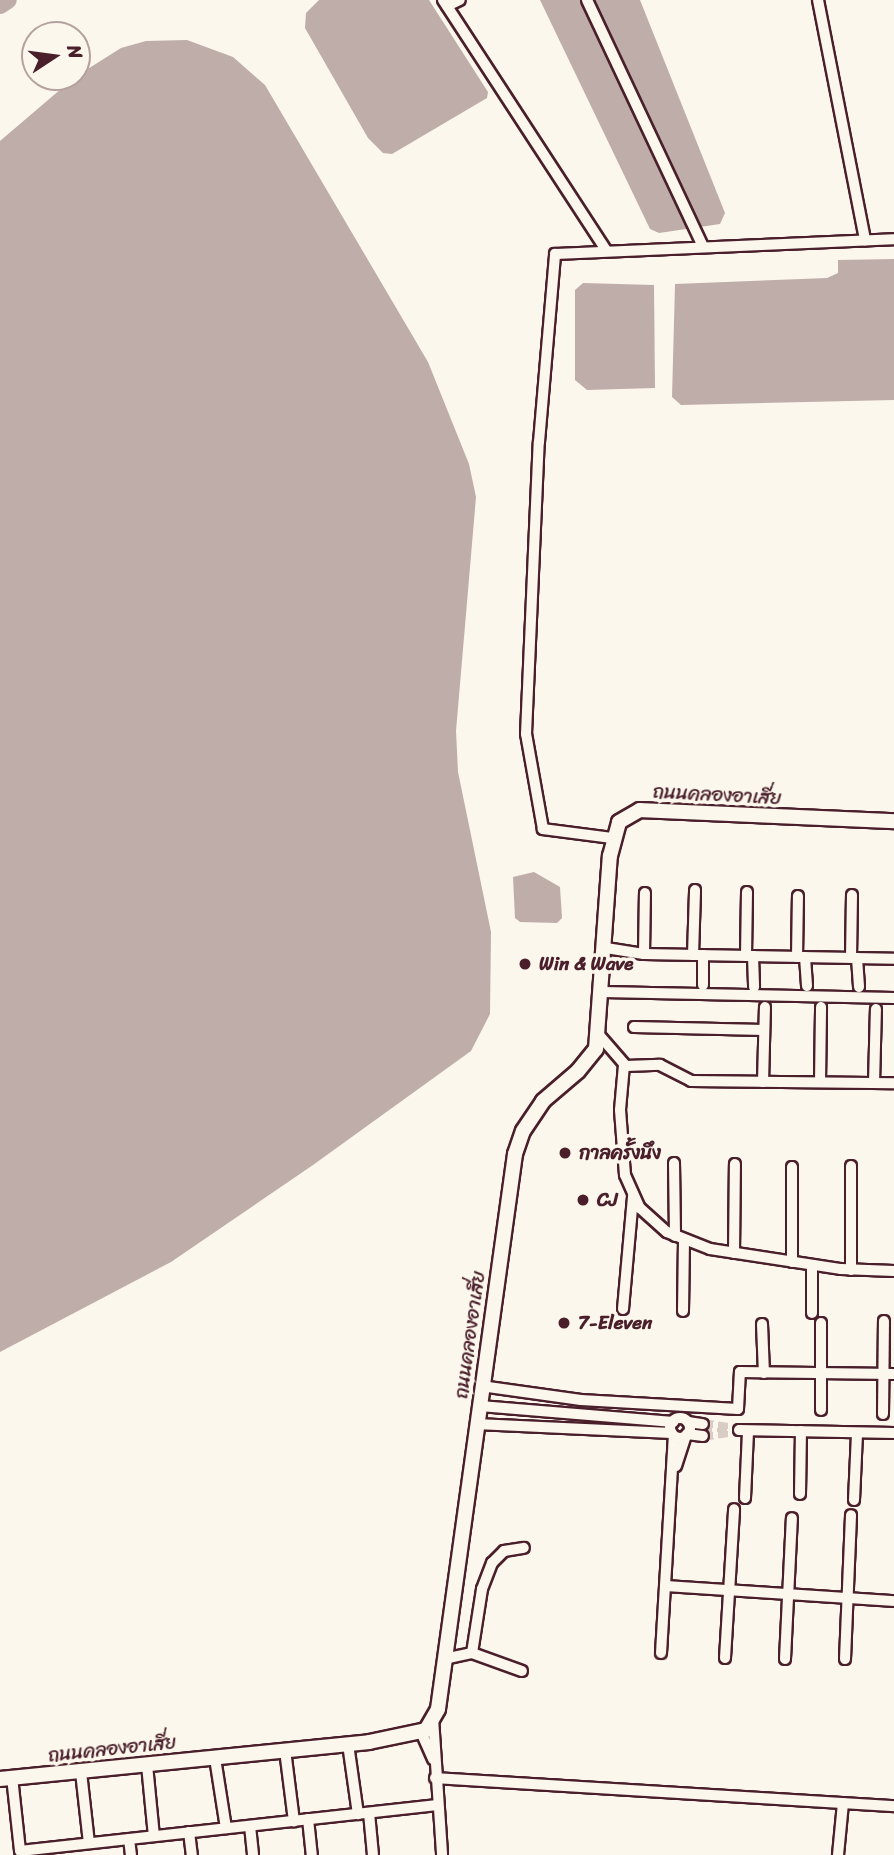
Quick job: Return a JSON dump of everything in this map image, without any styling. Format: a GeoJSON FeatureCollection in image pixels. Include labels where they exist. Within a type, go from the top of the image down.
{"type":"FeatureCollection","features":[{"type":"Feature","properties":{"kind":"street"},"geometry":{"type":"LineString","coordinates":[[460,0],[445,3],[606,250]]}},
{"type":"Feature","properties":{"kind":"street"},"geometry":{"type":"LineString","coordinates":[[587,0],[703,246]]}},
{"type":"Feature","properties":{"kind":"street"},"geometry":{"type":"LineString","coordinates":[[818,0],[865,240]]}},
{"type":"Feature","properties":{"kind":"street"},"geometry":{"type":"LineString","coordinates":[[612,838],[543,829],[525,718],[552,261],[562,251],[894,239]]}},
{"type":"Feature","properties":{"kind":"street","name":"ถนนคลองอาเสี่ย"},"geometry":{"type":"LineString","coordinates":[[433,1718],[444,1659],[515,1154],[531,1117],[590,1059],[600,1036],[612,838],[624,816],[640,810],[894,821]]}},
{"type":"Feature","properties":{"kind":"street"},"geometry":{"type":"LineString","coordinates":[[695,890],[698,955],[703,985]]}},
{"type":"Feature","properties":{"kind":"street"},"geometry":{"type":"LineString","coordinates":[[747,892],[754,987]]}},
{"type":"Feature","properties":{"kind":"street"},"geometry":{"type":"LineString","coordinates":[[644,954],[645,893]]}},
{"type":"Feature","properties":{"kind":"street"},"geometry":{"type":"LineString","coordinates":[[852,895],[854,958],[859,987]]}},
{"type":"Feature","properties":{"kind":"street"},"geometry":{"type":"LineString","coordinates":[[798,896],[801,957],[807,986]]}},
{"type":"Feature","properties":{"kind":"street"},"geometry":{"type":"LineString","coordinates":[[606,948],[644,954],[894,959]]}},
{"type":"Feature","properties":{"kind":"street"},"geometry":{"type":"LineString","coordinates":[[603,992],[894,998]]}},
{"type":"Feature","properties":{"kind":"street"},"geometry":{"type":"LineString","coordinates":[[763,1082],[765,1007]]}},
{"type":"Feature","properties":{"kind":"street"},"geometry":{"type":"LineString","coordinates":[[820,1082],[821,1007]]}},
{"type":"Feature","properties":{"kind":"street"},"geometry":{"type":"LineString","coordinates":[[874,1083],[876,1009]]}},
{"type":"Feature","properties":{"kind":"street"},"geometry":{"type":"LineString","coordinates":[[634,1027],[764,1030]]}},
{"type":"Feature","properties":{"kind":"street"},"geometry":{"type":"LineString","coordinates":[[600,1036],[624,1065],[633,1068],[660,1065],[691,1081],[894,1083]]}},
{"type":"Feature","properties":{"kind":"street"},"geometry":{"type":"LineString","coordinates":[[623,1309],[633,1196],[620,1135],[624,1065]]}},
{"type":"Feature","properties":{"kind":"street"},"geometry":{"type":"LineString","coordinates":[[674,1163],[683,1311]]}},
{"type":"Feature","properties":{"kind":"street"},"geometry":{"type":"LineString","coordinates":[[734,1253],[735,1164]]}},
{"type":"Feature","properties":{"kind":"street"},"geometry":{"type":"LineString","coordinates":[[851,1166],[851,1270]]}},
{"type":"Feature","properties":{"kind":"street"},"geometry":{"type":"LineString","coordinates":[[792,1167],[792,1262]]}},
{"type":"Feature","properties":{"kind":"street"},"geometry":{"type":"LineString","coordinates":[[633,1196],[652,1219],[680,1239],[734,1253],[812,1265],[851,1270],[894,1271]]}},
{"type":"Feature","properties":{"kind":"street"},"geometry":{"type":"LineString","coordinates":[[812,1265],[812,1313]]}},
{"type":"Feature","properties":{"kind":"street"},"geometry":{"type":"LineString","coordinates":[[883,1414],[889,1374],[884,1321]]}},
{"type":"Feature","properties":{"kind":"street"},"geometry":{"type":"LineString","coordinates":[[821,1323],[821,1410]]}},
{"type":"Feature","properties":{"kind":"street"},"geometry":{"type":"LineString","coordinates":[[762,1324],[764,1373]]}},
{"type":"Feature","properties":{"kind":"street"},"geometry":{"type":"LineString","coordinates":[[481,1386],[581,1400],[738,1409],[740,1372],[889,1374]]}},
{"type":"Feature","properties":{"kind":"street"},"geometry":{"type":"LineString","coordinates":[[480,1406],[704,1436]]}},
{"type":"Feature","properties":{"kind":"street"},"geometry":{"type":"LineString","coordinates":[[661,1653],[679,1432],[682,1418],[688,1422],[703,1424]]}},
{"type":"Feature","properties":{"kind":"street"},"geometry":{"type":"LineString","coordinates":[[476,1423],[679,1432]]}},
{"type":"Feature","properties":{"kind":"street"},"geometry":{"type":"LineString","coordinates":[[745,1497],[743,1431],[894,1433]]}},
{"type":"Feature","properties":{"kind":"street"},"geometry":{"type":"LineString","coordinates":[[800,1494],[802,1431]]}},
{"type":"Feature","properties":{"kind":"street"},"geometry":{"type":"LineString","coordinates":[[854,1500],[857,1433]]}},
{"type":"Feature","properties":{"kind":"street"},"geometry":{"type":"LineString","coordinates":[[725,1658],[734,1509]]}},
{"type":"Feature","properties":{"kind":"street"},"geometry":{"type":"LineString","coordinates":[[845,1659],[851,1515]]}},
{"type":"Feature","properties":{"kind":"street"},"geometry":{"type":"LineString","coordinates":[[785,1659],[792,1518]]}},
{"type":"Feature","properties":{"kind":"street"},"geometry":{"type":"LineString","coordinates":[[472,1653],[482,1589],[492,1563],[505,1551],[524,1548]]}},
{"type":"Feature","properties":{"kind":"street"},"geometry":{"type":"LineString","coordinates":[[667,1586],[894,1601]]}},
{"type":"Feature","properties":{"kind":"street"},"geometry":{"type":"LineString","coordinates":[[444,1659],[472,1653],[522,1671]]}},
{"type":"Feature","properties":{"kind":"street"},"geometry":{"type":"LineString","coordinates":[[433,1718],[421,1732],[433,1759],[442,1855]]}},
{"type":"Feature","properties":{"kind":"street"},"geometry":{"type":"LineString","coordinates":[[433,1718],[438,1746],[433,1759]]}},
{"type":"Feature","properties":{"kind":"street","name":"ถนนคลองอาเสี่ย"},"geometry":{"type":"LineString","coordinates":[[6,1778],[348,1744],[421,1732]]}},
{"type":"Feature","properties":{"kind":"street"},"geometry":{"type":"LineString","coordinates":[[348,1744],[373,1855]]}},
{"type":"Feature","properties":{"kind":"street"},"geometry":{"type":"LineString","coordinates":[[285,1750],[294,1821]]}},
{"type":"Feature","properties":{"kind":"street"},"geometry":{"type":"LineString","coordinates":[[215,1758],[226,1828]]}},
{"type":"Feature","properties":{"kind":"street"},"geometry":{"type":"LineString","coordinates":[[147,1765],[154,1836]]}},
{"type":"Feature","properties":{"kind":"street"},"geometry":{"type":"LineString","coordinates":[[81,1772],[89,1843]]}},
{"type":"Feature","properties":{"kind":"street"},"geometry":{"type":"LineString","coordinates":[[6,1778],[20,1851],[67,1850],[89,1843],[437,1805]]}},
{"type":"Feature","properties":{"kind":"street"},"geometry":{"type":"LineString","coordinates":[[435,1778],[894,1806]]}},
{"type":"Feature","properties":{"kind":"street"},"geometry":{"type":"LineString","coordinates":[[838,1855],[843,1803]]}},
{"type":"Feature","properties":{"kind":"street"},"geometry":{"type":"LineString","coordinates":[[308,1819],[312,1855]]}},
{"type":"Feature","properties":{"kind":"street"},"geometry":{"type":"LineString","coordinates":[[250,1826],[253,1855]]}},
{"type":"Feature","properties":{"kind":"street"},"geometry":{"type":"LineString","coordinates":[[189,1832],[192,1855]]}},
{"type":"Feature","properties":{"kind":"street"},"geometry":{"type":"LineString","coordinates":[[129,1839],[131,1855]]}},
{"type":"Feature","properties":{"kind":"shaded area"},"geometry":{"type":"Polygon","coordinates":[[[319,0],[429,0],[488,92],[487,98],[392,154],[383,153],[368,138],[305,28],[306,13],[319,0]]]}},
{"type":"Feature","properties":{"kind":"shaded area"},"geometry":{"type":"Polygon","coordinates":[[[540,0],[640,0],[725,213],[720,224],[659,233],[650,229],[540,0]]]}},
{"type":"Feature","properties":{"kind":"shaded area"},"geometry":{"type":"Polygon","coordinates":[[[187,40],[233,57],[265,85],[428,362],[469,464],[476,497],[456,731],[458,772],[491,932],[490,1014],[471,1051],[313,1165],[171,1262],[0,1352],[0,141],[59,91],[91,91],[91,67],[121,48],[146,41],[187,40]]]}},
{"type":"Feature","properties":{"kind":"shaded area"},"geometry":{"type":"Polygon","coordinates":[[[894,259],[894,400],[681,405],[672,397],[675,284],[827,278],[838,273],[838,260],[894,259]]]}},
{"type":"Feature","properties":{"kind":"shaded area"},"geometry":{"type":"Polygon","coordinates":[[[583,283],[654,285],[655,388],[587,390],[575,380],[575,290],[583,283]]]}},
{"type":"Feature","properties":{"kind":"shaded area"},"geometry":{"type":"Polygon","coordinates":[[[534,872],[560,887],[562,918],[557,923],[520,922],[515,918],[513,877],[534,872]]]}},
{"type":"Feature","properties":{"kind":"waterway"},"geometry":{"type":"LineString","coordinates":[[0,5],[8,0]]}},
{"type":"Feature","properties":{"kind":"tunnel"},"geometry":{"type":"LineString","coordinates":[[703,1424],[739,1430]]}},
{"type":"Feature","properties":{"kind":"tunnel"},"geometry":{"type":"LineString","coordinates":[[703,1436],[739,1430]]}},
{"type":"Feature","properties":{"kind":"place","name":"Win & Wave"},"geometry":{"type":"Point","coordinates":[525,964]}},
{"type":"Feature","properties":{"kind":"place","name":"กาลครั้งนึง"},"geometry":{"type":"Point","coordinates":[565,1153]}},
{"type":"Feature","properties":{"kind":"place","name":"CJ"},"geometry":{"type":"Point","coordinates":[583,1200]}},
{"type":"Feature","properties":{"kind":"place","name":"7-Eleven"},"geometry":{"type":"Point","coordinates":[564,1323]}}]}
